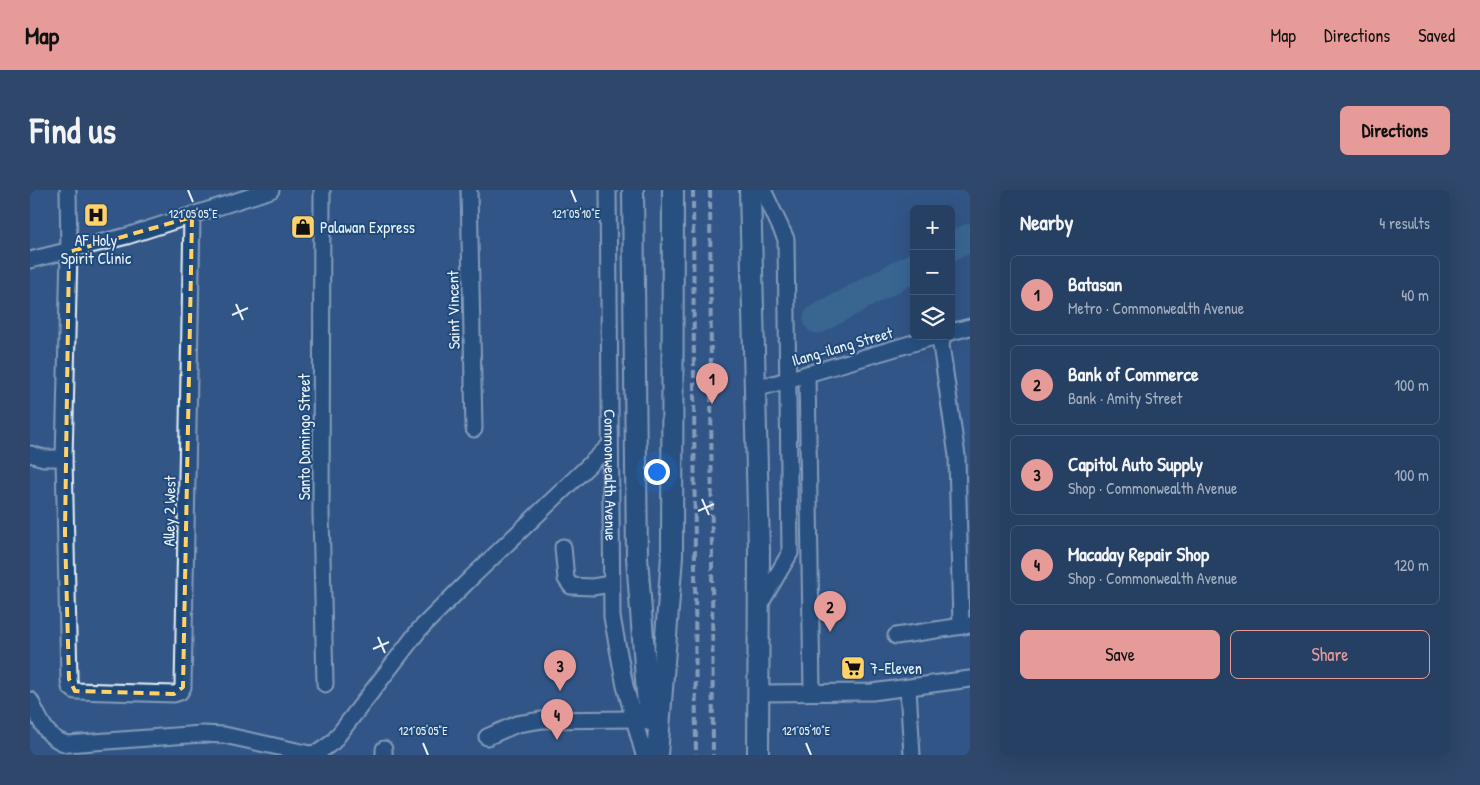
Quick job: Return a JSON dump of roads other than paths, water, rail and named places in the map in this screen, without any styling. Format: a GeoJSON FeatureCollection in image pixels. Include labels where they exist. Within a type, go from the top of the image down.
{"type":"FeatureCollection","features":[{"type":"Feature","properties":{"kind":"main road"},"geometry":{"type":"LineString","coordinates":[[633,190],[637,557],[652,755]]}},
{"type":"Feature","properties":{"kind":"main road"},"geometry":{"type":"LineString","coordinates":[[657,755],[672,556],[673,190]]}},
{"type":"Feature","properties":{"kind":"main road"},"geometry":{"type":"LineString","coordinates":[[750,190],[756,389],[759,606],[758,755]]}},
{"type":"Feature","properties":{"kind":"street"},"geometry":{"type":"LineString","coordinates":[[30,454],[44,458],[64,458],[69,252],[68,190]]}},
{"type":"Feature","properties":{"kind":"street"},"geometry":{"type":"LineString","coordinates":[[30,260],[69,252],[192,217],[235,196],[271,190]]}},
{"type":"Feature","properties":{"kind":"street","name":"Santo Domingo Street"},"geometry":{"type":"LineString","coordinates":[[322,190],[321,513],[325,684]]}},
{"type":"Feature","properties":{"kind":"street","name":"Saint Vincent"},"geometry":{"type":"LineString","coordinates":[[469,190],[474,429]]}},
{"type":"Feature","properties":{"kind":"street","name":"Commonwealth Avenue"},"geometry":{"type":"LineString","coordinates":[[608,190],[612,617],[625,686],[644,755]]}},
{"type":"Feature","properties":{"kind":"street"},"geometry":{"type":"LineString","coordinates":[[759,606],[790,554],[786,239],[763,190]]}},
{"type":"Feature","properties":{"kind":"street","name":"Alley 2 West"},"geometry":{"type":"LineString","coordinates":[[64,458],[70,688],[75,691],[174,694],[180,692],[183,686],[192,217]]}},
{"type":"Feature","properties":{"kind":"street"},"geometry":{"type":"LineString","coordinates":[[955,331],[970,326]]}},
{"type":"Feature","properties":{"kind":"street","name":"Ilang-ilang Street"},"geometry":{"type":"LineString","coordinates":[[756,389],[923,340]]}},
{"type":"Feature","properties":{"kind":"street"},"geometry":{"type":"LineString","coordinates":[[896,636],[965,626],[964,511],[943,340]]}},
{"type":"Feature","properties":{"kind":"street"},"geometry":{"type":"LineString","coordinates":[[807,374],[812,692]]}},
{"type":"Feature","properties":{"kind":"street"},"geometry":{"type":"LineString","coordinates":[[30,700],[46,732],[58,741],[67,744],[224,734],[299,752],[310,754],[319,752],[333,742],[419,630],[609,446]]}},
{"type":"Feature","properties":{"kind":"street"},"geometry":{"type":"LineString","coordinates":[[790,493],[809,492]]}},
{"type":"Feature","properties":{"kind":"street"},"geometry":{"type":"LineString","coordinates":[[564,547],[566,579],[571,586],[611,584]]}},
{"type":"Feature","properties":{"kind":"street"},"geometry":{"type":"LineString","coordinates":[[759,693],[872,692],[970,679]]}},
{"type":"Feature","properties":{"kind":"street"},"geometry":{"type":"LineString","coordinates":[[908,688],[912,755]]}},
{"type":"Feature","properties":{"kind":"street"},"geometry":{"type":"LineString","coordinates":[[488,737],[517,724],[542,720],[634,719]]}},
{"type":"Feature","properties":{"kind":"waterway"},"geometry":{"type":"LineString","coordinates":[[955,244],[970,238]]}},
{"type":"Feature","properties":{"kind":"waterway"},"geometry":{"type":"LineString","coordinates":[[818,319],[910,269]]}},
{"type":"Feature","properties":{"kind":"railway"},"geometry":{"type":"LineString","coordinates":[[693,190],[696,755]]}},
{"type":"Feature","properties":{"kind":"railway"},"geometry":{"type":"LineString","coordinates":[[710,190],[713,755]]}},
{"type":"Feature","properties":{"kind":"place","name":"AF Holy Spirit Clinic"},"geometry":{"type":"Point","coordinates":[96,215]}},
{"type":"Feature","properties":{"kind":"place","name":"Palawan Express"},"geometry":{"type":"Point","coordinates":[303,227]}},
{"type":"Feature","properties":{"kind":"place","name":"Batasan"},"geometry":{"type":"Point","coordinates":[712,404]}},
{"type":"Feature","properties":{"kind":"place","name":"Bank of Commerce"},"geometry":{"type":"Point","coordinates":[830,632]}},
{"type":"Feature","properties":{"kind":"place","name":"7-Eleven"},"geometry":{"type":"Point","coordinates":[853,668]}},
{"type":"Feature","properties":{"kind":"place","name":"Capitol Auto Supply"},"geometry":{"type":"Point","coordinates":[560,691]}},
{"type":"Feature","properties":{"kind":"place","name":"Macaday Repair Shop"},"geometry":{"type":"Point","coordinates":[557,740]}}]}
